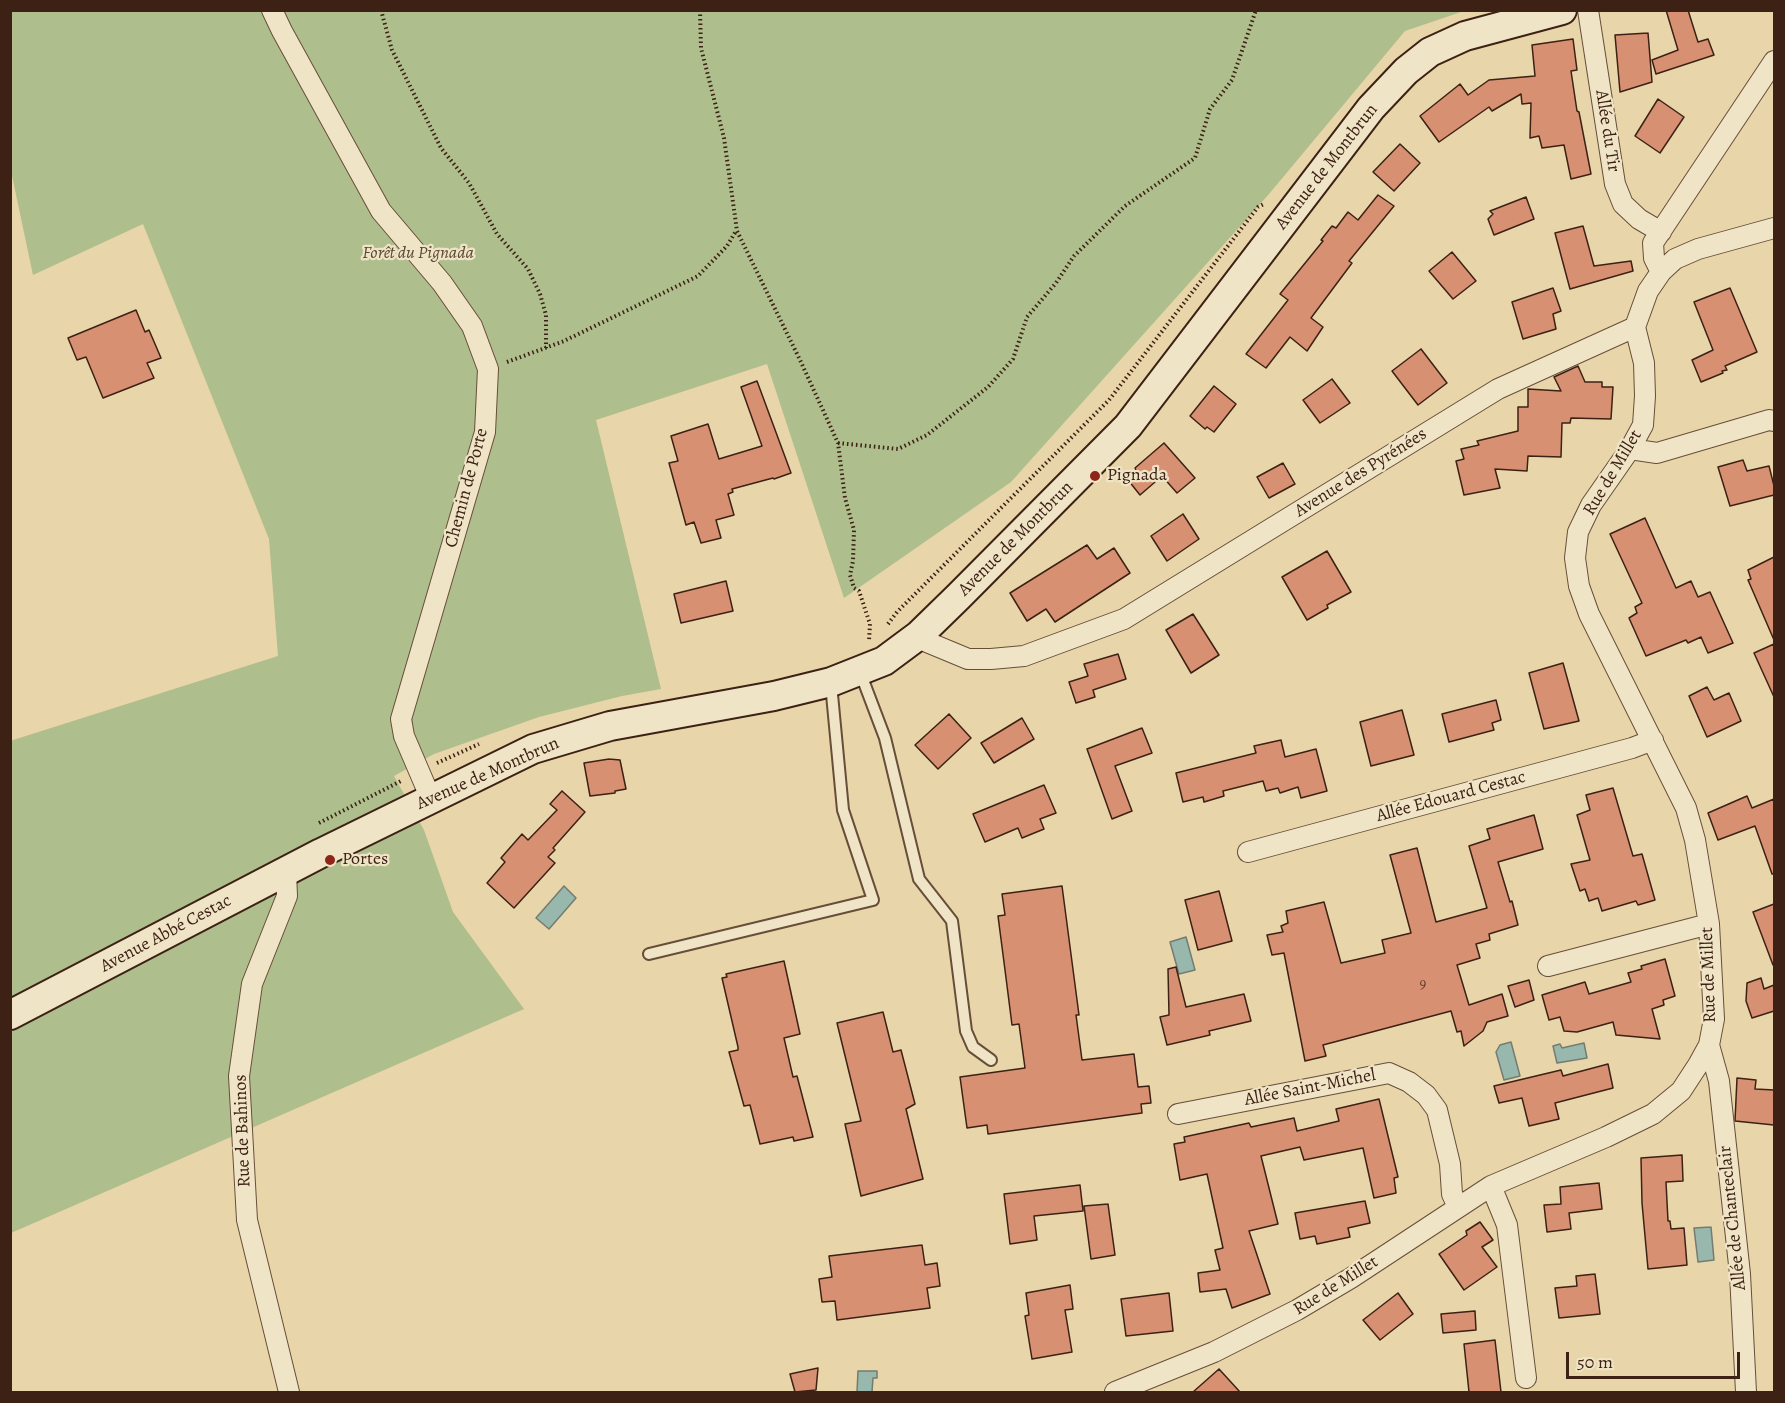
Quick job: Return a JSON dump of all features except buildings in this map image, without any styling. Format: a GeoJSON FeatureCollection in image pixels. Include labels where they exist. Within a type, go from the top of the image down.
{"type":"FeatureCollection","features":[{"type":"Feature","properties":{"kind":"street","name":"Chemin de Porte"},"geometry":{"type":"LineString","coordinates":[[272,10],[381,211],[442,283],[472,326],[488,369],[485,432],[401,719],[404,736],[431,798]]}},
{"type":"Feature","properties":{"kind":"street","name":"Avenue de Montbrun"},"geometry":{"type":"LineString","coordinates":[[321,853],[533,749],[629,722],[752,700],[831,682],[884,661],[919,635],[1128,426],[1371,108],[1406,71],[1430,52],[1465,36],[1562,10]]}},
{"type":"Feature","properties":{"kind":"street","name":"Allée du Tir"},"geometry":{"type":"LineString","coordinates":[[1588,10],[1615,184],[1623,204],[1639,219],[1661,232]]}},
{"type":"Feature","properties":{"kind":"street"},"geometry":{"type":"LineString","coordinates":[[1661,272],[1654,258],[1653,243],[1774,62]]}},
{"type":"Feature","properties":{"kind":"street"},"geometry":{"type":"LineString","coordinates":[[1635,327],[1648,291],[1661,272],[1675,259],[1698,249],[1774,228]]}},
{"type":"Feature","properties":{"kind":"street","name":"Avenue des Pyrénées"},"geometry":{"type":"LineString","coordinates":[[919,635],[927,642],[968,660],[991,659],[1024,656],[1124,619],[1498,389],[1635,327]]}},
{"type":"Feature","properties":{"kind":"street","name":"Rue de Millet"},"geometry":{"type":"LineString","coordinates":[[1115,1392],[1214,1353],[1297,1310],[1351,1278],[1491,1186],[1606,1137],[1653,1114],[1681,1090],[1709,1045],[1714,1019],[1709,924],[1695,840],[1686,808],[1589,614],[1579,586],[1575,558],[1578,532],[1591,506],[1643,425],[1644,363],[1635,327]]}},
{"type":"Feature","properties":{"kind":"street"},"geometry":{"type":"LineString","coordinates":[[1630,448],[1657,453],[1769,420],[1774,421]]}},
{"type":"Feature","properties":{"kind":"street","name":"Allée Edouard Cestac"},"geometry":{"type":"LineString","coordinates":[[1248,852],[1632,748],[1653,740]]}},
{"type":"Feature","properties":{"kind":"street","name":"Avenue Abbé Cestac"},"geometry":{"type":"LineString","coordinates":[[10,1016],[321,853]]}},
{"type":"Feature","properties":{"kind":"street","name":"Rue de Bahinos"},"geometry":{"type":"LineString","coordinates":[[286,872],[287,896],[252,984],[238,1076],[247,1220],[289,1392]]}},
{"type":"Feature","properties":{"kind":"street"},"geometry":{"type":"LineString","coordinates":[[1548,966],[1709,924]]}},
{"type":"Feature","properties":{"kind":"street","name":"Allée de Chanteclair"},"geometry":{"type":"LineString","coordinates":[[1709,1045],[1719,1081],[1740,1274],[1746,1392]]}},
{"type":"Feature","properties":{"kind":"street","name":"Allée Saint-Michel"},"geometry":{"type":"LineString","coordinates":[[1178,1114],[1389,1073],[1426,1095],[1437,1110],[1450,1164],[1452,1194],[1458,1208]]}},
{"type":"Feature","properties":{"kind":"street"},"geometry":{"type":"LineString","coordinates":[[1491,1186],[1507,1225],[1526,1378]]}},
{"type":"Feature","properties":{"kind":"lane"},"geometry":{"type":"LineString","coordinates":[[860,672],[885,738],[919,879],[952,921],[966,1031],[973,1047],[991,1060]]}},
{"type":"Feature","properties":{"kind":"lane"},"geometry":{"type":"LineString","coordinates":[[649,954],[873,900],[843,810],[831,682]]}},
{"type":"Feature","properties":{"kind":"path"},"geometry":{"type":"LineString","coordinates":[[381,10],[392,50],[441,148],[469,183],[497,234],[528,269],[540,294],[546,315],[546,348]]}},
{"type":"Feature","properties":{"kind":"path"},"geometry":{"type":"LineString","coordinates":[[700,10],[701,48],[724,138],[737,231],[838,443],[845,498],[854,530],[850,575],[854,588],[859,591],[870,624],[868,637],[870,646],[877,642]]}},
{"type":"Feature","properties":{"kind":"path"},"geometry":{"type":"LineString","coordinates":[[838,443],[898,449],[927,435],[988,387],[1013,359],[1027,317],[1056,283],[1074,256],[1125,206],[1195,158],[1210,109],[1232,80],[1256,10]]}},
{"type":"Feature","properties":{"kind":"path"},"geometry":{"type":"LineString","coordinates":[[886,628],[897,612],[1103,406],[1258,207],[1268,201]]}},
{"type":"Feature","properties":{"kind":"path"},"geometry":{"type":"LineString","coordinates":[[488,369],[564,341],[698,276],[728,246],[737,231]]}},
{"type":"Feature","properties":{"kind":"path"},"geometry":{"type":"LineString","coordinates":[[428,768],[468,748],[487,742]]}},
{"type":"Feature","properties":{"kind":"green space","name":"Forêt du Pignada"},"geometry":{"type":"Polygon","coordinates":[[[11,11],[1464,11],[1405,31],[1269,194],[1011,482],[844,598],[767,364],[596,420],[661,689],[622,696],[539,717],[434,754],[394,776],[424,830],[453,912],[524,1009],[11,1233],[10,741],[278,656],[269,539],[143,224],[33,275],[11,171],[11,11]]]}},
{"type":"Feature","properties":{"kind":"water"},"geometry":{"type":"Polygon","coordinates":[[[564,886],[576,898],[549,929],[536,918],[564,886]]]}},
{"type":"Feature","properties":{"kind":"water"},"geometry":{"type":"Polygon","coordinates":[[[1186,937],[1195,970],[1179,974],[1170,942],[1186,937]]]}},
{"type":"Feature","properties":{"kind":"water"},"geometry":{"type":"Polygon","coordinates":[[[1511,1042],[1520,1076],[1504,1080],[1496,1052],[1500,1045],[1511,1042]]]}},
{"type":"Feature","properties":{"kind":"water"},"geometry":{"type":"Polygon","coordinates":[[[1584,1043],[1587,1058],[1557,1063],[1553,1046],[1560,1044],[1562,1048],[1584,1043]]]}},
{"type":"Feature","properties":{"kind":"water"},"geometry":{"type":"Polygon","coordinates":[[[1711,1227],[1714,1260],[1698,1262],[1694,1228],[1711,1227]]]}},
{"type":"Feature","properties":{"kind":"water"},"geometry":{"type":"Polygon","coordinates":[[[858,1371],[877,1371],[877,1378],[873,1378],[872,1392],[857,1392],[858,1371]]]}},
{"type":"Feature","properties":{"kind":"place","name":"Pignada"},"geometry":{"type":"Point","coordinates":[1095,476]}},
{"type":"Feature","properties":{"kind":"place","name":"Portes"},"geometry":{"type":"Point","coordinates":[330,860]}}]}
